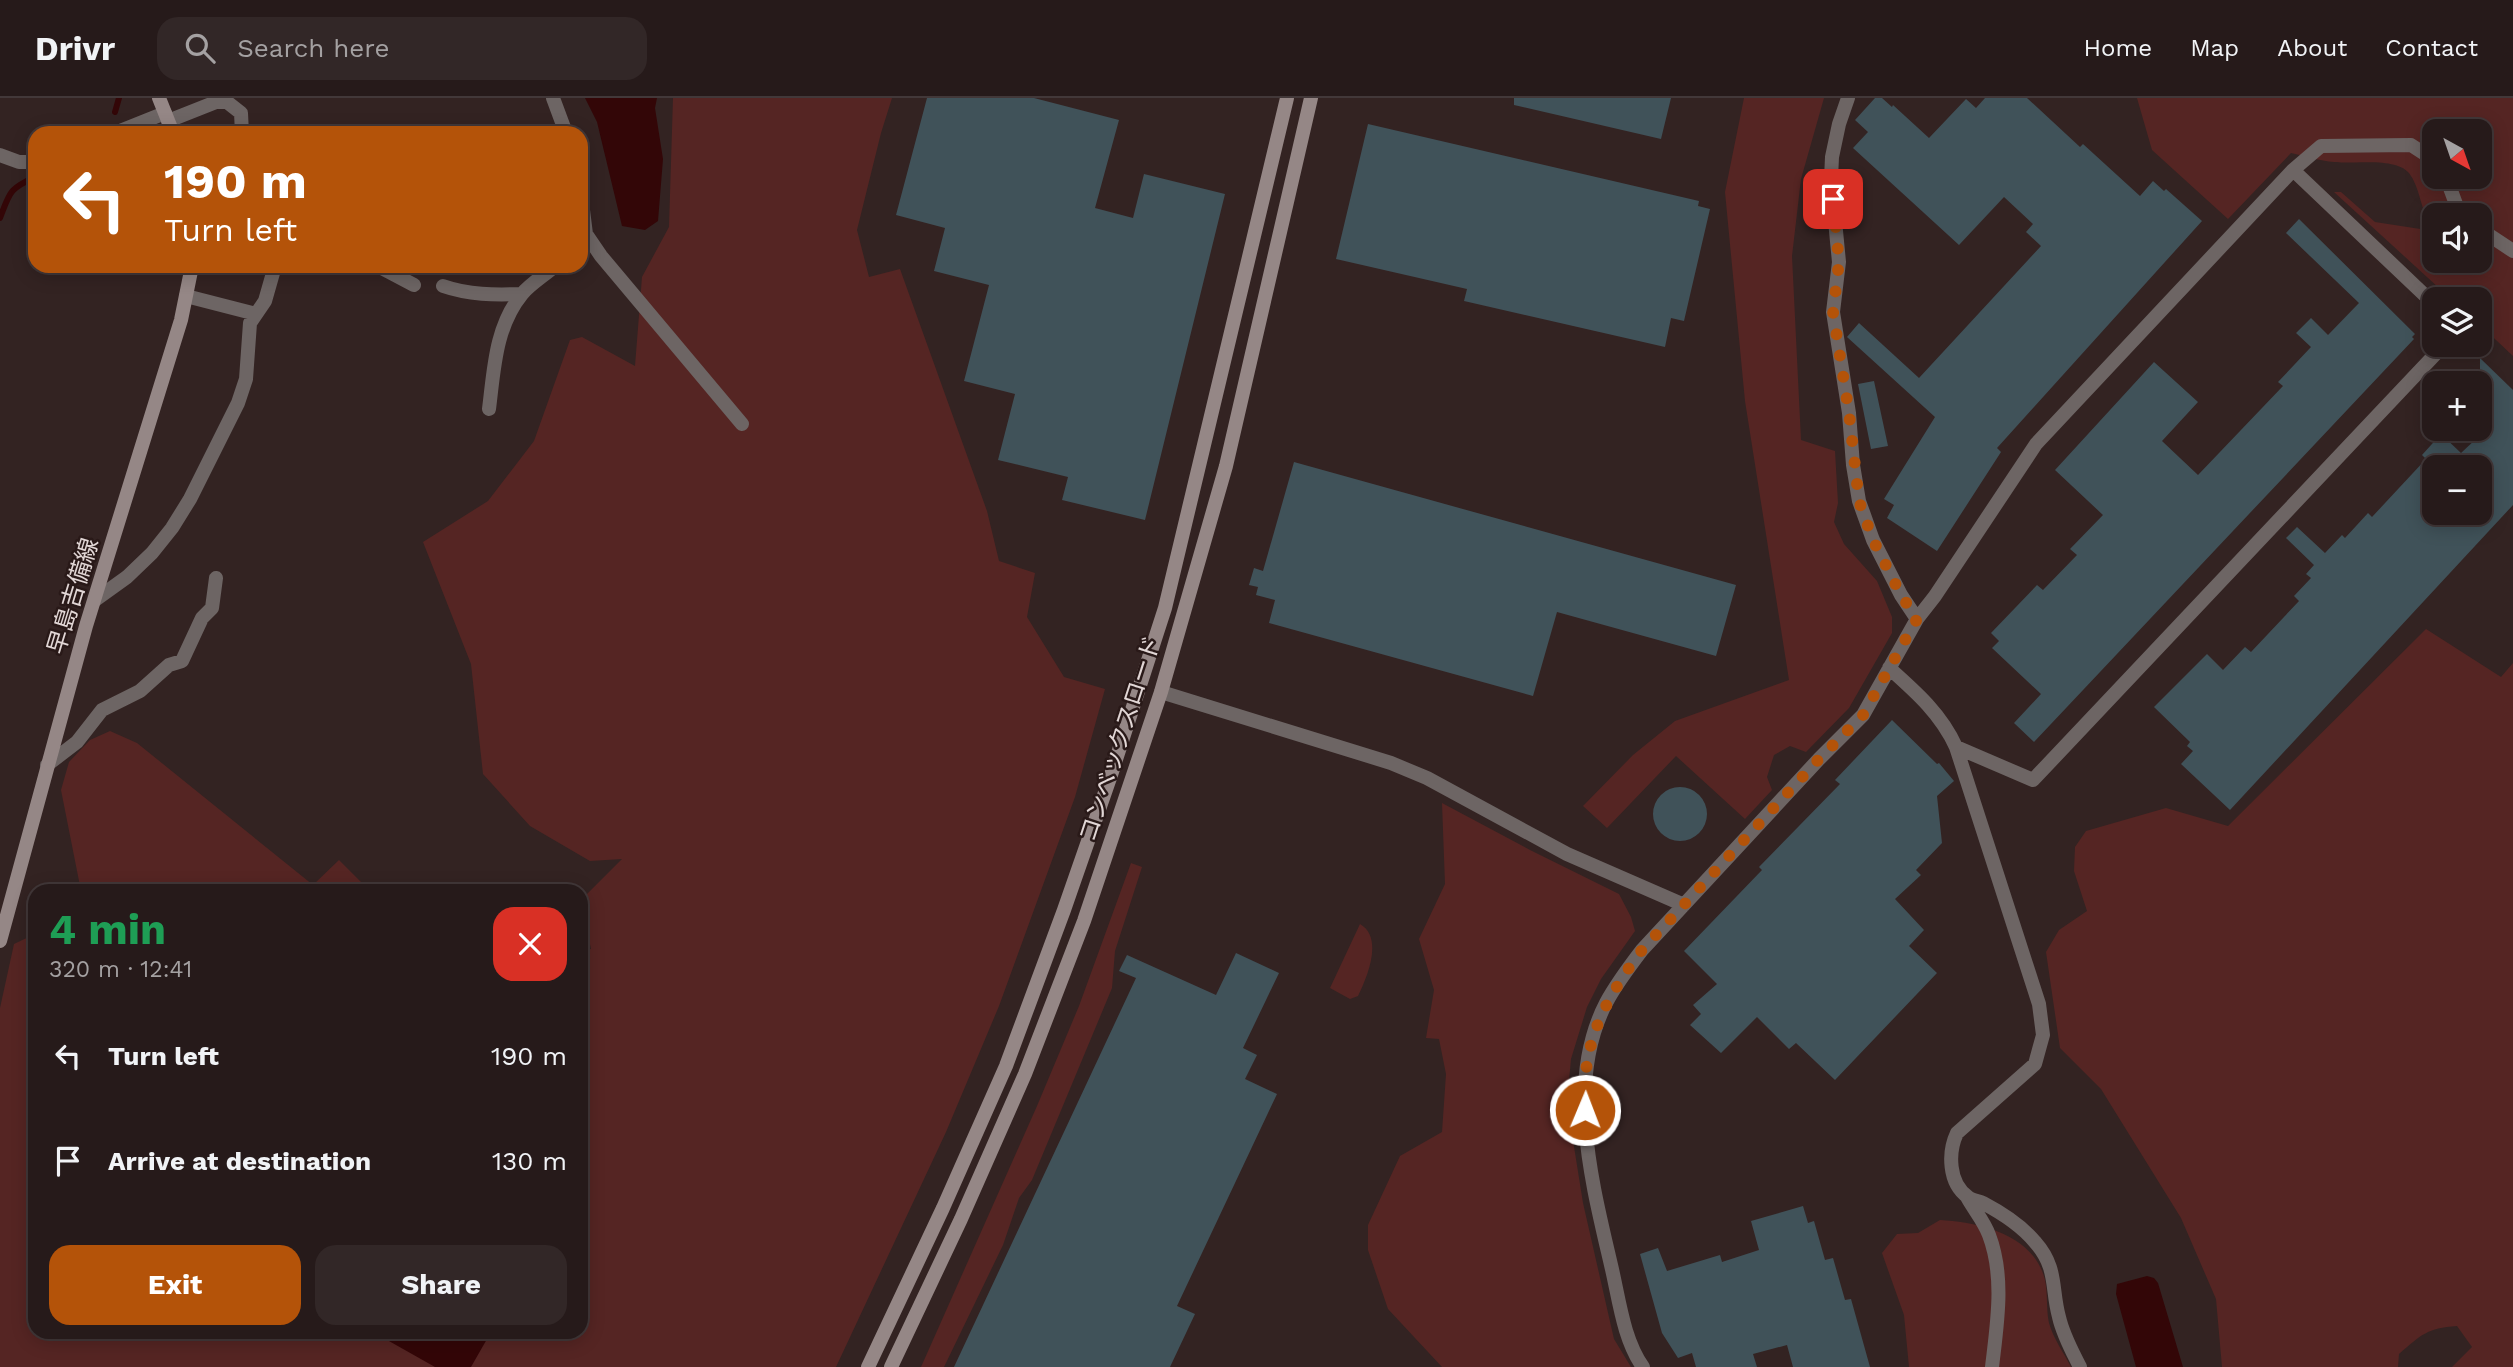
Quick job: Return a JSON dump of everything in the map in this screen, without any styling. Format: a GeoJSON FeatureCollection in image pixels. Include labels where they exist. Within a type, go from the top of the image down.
{"type":"FeatureCollection","features":[{"type":"Feature","properties":{"kind":"street"},"geometry":{"type":"LineString","coordinates":[[159,98],[168,122]]}},
{"type":"Feature","properties":{"kind":"street"},"geometry":{"type":"LineString","coordinates":[[553,98],[563,126]]}},
{"type":"Feature","properties":{"kind":"street","name":"コンベックスロード"},"geometry":{"type":"LineString","coordinates":[[867,1367],[943,1209],[1006,1066],[1110,778],[1165,608],[1287,98]]}},
{"type":"Feature","properties":{"kind":"street","name":"コンベックスロード"},"geometry":{"type":"LineString","coordinates":[[891,1367],[1026,1074],[1084,921],[1161,692],[1226,466],[1311,98]]}},
{"type":"Feature","properties":{"kind":"street"},"geometry":{"type":"LineString","coordinates":[[1848,98],[1839,124],[1831,179],[1839,262],[1833,312],[1849,413],[1853,465],[1859,501],[1873,540],[1901,595],[1917,619]]}},
{"type":"Feature","properties":{"kind":"street"},"geometry":{"type":"LineString","coordinates":[[149,126],[168,122],[216,102],[227,102],[241,113],[242,126]]}},
{"type":"Feature","properties":{"kind":"street"},"geometry":{"type":"LineString","coordinates":[[1643,1367],[1628,1336],[1605,1239],[1586,1135],[1583,1084],[1590,1049],[1604,1006],[1618,982],[1642,950],[1863,715],[1917,619],[2035,444],[2293,170],[2321,146],[2411,145],[2422,152]]}},
{"type":"Feature","properties":{"kind":"street"},"geometry":{"type":"LineString","coordinates":[[0,155],[19,162],[28,162]]}},
{"type":"Feature","properties":{"kind":"street"},"geometry":{"type":"LineString","coordinates":[[2293,170],[2422,293]]}},
{"type":"Feature","properties":{"kind":"street"},"geometry":{"type":"LineString","coordinates":[[2492,237],[2513,251]]}},
{"type":"Feature","properties":{"kind":"street"},"geometry":{"type":"LineString","coordinates":[[588,242],[742,424]]}},
{"type":"Feature","properties":{"kind":"street","name":"早島吉備線"},"geometry":{"type":"LineString","coordinates":[[0,941],[95,600],[162,386],[191,273]]}},
{"type":"Feature","properties":{"kind":"street"},"geometry":{"type":"LineString","coordinates":[[95,600],[127,577],[152,553],[190,499],[238,403],[246,379],[250,323],[265,301],[273,273]]}},
{"type":"Feature","properties":{"kind":"street"},"geometry":{"type":"LineString","coordinates":[[391,273],[414,285]]}},
{"type":"Feature","properties":{"kind":"street"},"geometry":{"type":"LineString","coordinates":[[489,410],[496,346],[506,322],[522,294],[547,273]]}},
{"type":"Feature","properties":{"kind":"street"},"geometry":{"type":"LineString","coordinates":[[443,286],[463,293],[522,294]]}},
{"type":"Feature","properties":{"kind":"street"},"geometry":{"type":"LineString","coordinates":[[186,296],[256,314]]}},
{"type":"Feature","properties":{"kind":"street"},"geometry":{"type":"LineString","coordinates":[[1956,747],[2033,779],[2433,357]]}},
{"type":"Feature","properties":{"kind":"street"},"geometry":{"type":"LineString","coordinates":[[47,765],[77,742],[102,710],[140,691],[169,665],[182,661],[202,618],[212,608],[216,578]]}},
{"type":"Feature","properties":{"kind":"street"},"geometry":{"type":"LineString","coordinates":[[1889,668],[1927,702],[1949,730],[2039,1004],[2043,1035],[2035,1064],[1964,1126],[1952,1143],[1950,1163],[1958,1186],[1989,1232],[1995,1251],[1998,1304],[1992,1367]]}},
{"type":"Feature","properties":{"kind":"street"},"geometry":{"type":"LineString","coordinates":[[1161,692],[1391,763],[1427,778],[1567,853],[1684,905]]}},
{"type":"Feature","properties":{"kind":"street"},"geometry":{"type":"LineString","coordinates":[[1967,1197],[2008,1218],[2044,1252],[2055,1282],[2059,1319],[2080,1367]]}},
{"type":"Feature","properties":{"kind":"shaded area"},"geometry":{"type":"Polygon","coordinates":[[[585,98],[657,98],[655,108],[663,159],[658,221],[645,230],[622,226],[597,122],[585,98]]]}},
{"type":"Feature","properties":{"kind":"shaded area"},"geometry":{"type":"Polygon","coordinates":[[[673,98],[892,98],[857,230],[869,277],[900,269],[987,511],[999,561],[1035,573],[1027,617],[1064,677],[1105,689],[1075,797],[999,1006],[946,1132],[836,1367],[0,1367],[0,1008],[14,944],[28,937],[28,1339],[588,1339],[588,949],[591,949],[588,934],[588,893],[622,859],[590,861],[530,826],[483,774],[471,664],[423,542],[488,501],[534,441],[570,340],[582,337],[635,366],[642,277],[669,227],[673,98]]]}},
{"type":"Feature","properties":{"kind":"shaded area"},"geometry":{"type":"Polygon","coordinates":[[[1744,98],[1824,98],[1801,179],[1792,256],[1801,440],[1835,451],[1838,503],[1834,522],[1844,544],[1877,581],[1892,617],[1892,633],[1849,708],[1806,752],[1790,746],[1774,755],[1767,777],[1772,790],[1745,819],[1676,756],[1607,828],[1583,806],[1633,755],[1675,721],[1789,680],[1745,401],[1725,192],[1744,98]]]}},
{"type":"Feature","properties":{"kind":"shaded area"},"geometry":{"type":"Polygon","coordinates":[[[2137,98],[2513,98],[2513,356],[2492,336],[2492,287],[2438,287],[2423,273],[2492,273],[2492,203],[2422,204],[2416,185],[2403,168],[2385,163],[2329,161],[2291,153],[2228,219],[2152,150],[2137,98]]]}},
{"type":"Feature","properties":{"kind":"shaded area"},"geometry":{"type":"Polygon","coordinates":[[[2334,192],[2341,192],[2375,222],[2422,229],[2422,272],[2334,192]]]}},
{"type":"Feature","properties":{"kind":"shaded area"},"geometry":{"type":"Polygon","coordinates":[[[2426,629],[2501,677],[2513,663],[2513,1367],[2452,1367],[2472,1347],[2457,1326],[2431,1331],[2419,1337],[2399,1354],[2398,1367],[2222,1367],[2216,1299],[2181,1218],[2101,1089],[2060,1048],[2046,952],[2059,930],[2087,911],[2074,871],[2075,847],[2086,831],[2166,808],[2228,826],[2426,629]]]}},
{"type":"Feature","properties":{"kind":"shaded area"},"geometry":{"type":"Polygon","coordinates":[[[110,731],[137,743],[312,884],[80,884],[61,790],[69,762],[90,740],[110,731]]]}},
{"type":"Feature","properties":{"kind":"shaded area"},"geometry":{"type":"Polygon","coordinates":[[[1442,803],[1619,894],[1631,917],[1635,931],[1601,979],[1587,1007],[1571,1059],[1569,1081],[1572,1134],[1583,1203],[1614,1339],[1631,1367],[1442,1367],[1388,1309],[1368,1250],[1368,1225],[1400,1156],[1442,1132],[1446,1074],[1439,1039],[1426,1038],[1434,990],[1419,939],[1445,884],[1442,803]]]}},
{"type":"Feature","properties":{"kind":"shaded area"},"geometry":{"type":"Polygon","coordinates":[[[339,860],[363,884],[314,884],[339,860]]]}},
{"type":"Feature","properties":{"kind":"shaded area"},"geometry":{"type":"Polygon","coordinates":[[[1131,863],[1142,867],[1115,951],[1112,988],[1032,1180],[1019,1198],[1003,1245],[944,1367],[921,1367],[1079,1006],[1131,863]]]}},
{"type":"Feature","properties":{"kind":"shaded area"},"geometry":{"type":"Polygon","coordinates":[[[1360,924],[1371,938],[1371,958],[1358,996],[1350,999],[1330,988],[1360,924]]]}},
{"type":"Feature","properties":{"kind":"shaded area"},"geometry":{"type":"Polygon","coordinates":[[[1940,1220],[1988,1228],[2017,1242],[2030,1252],[2045,1280],[2051,1329],[2071,1367],[1909,1367],[1904,1315],[1882,1253],[1897,1234],[1918,1233],[1940,1220]]]}},
{"type":"Feature","properties":{"kind":"shaded area"},"geometry":{"type":"Polygon","coordinates":[[[2147,1276],[2158,1283],[2183,1367],[2136,1367],[2116,1294],[2117,1284],[2147,1276]]]}},
{"type":"Feature","properties":{"kind":"shaded area"},"geometry":{"type":"Polygon","coordinates":[[[385,1339],[487,1339],[471,1367],[435,1367],[385,1339]]]}},
{"type":"Feature","properties":{"kind":"building"},"geometry":{"type":"Polygon","coordinates":[[[927,98],[1034,98],[1119,120],[1095,208],[1133,218],[1144,174],[1225,194],[1145,520],[1062,500],[1068,477],[998,460],[1015,394],[964,381],[989,285],[934,271],[945,228],[896,215],[927,98]]]}},
{"type":"Feature","properties":{"kind":"building"},"geometry":{"type":"Polygon","coordinates":[[[1514,98],[1671,98],[1661,139],[1514,105],[1514,98]]]}},
{"type":"Feature","properties":{"kind":"building"},"geometry":{"type":"Polygon","coordinates":[[[1875,98],[1882,98],[1892,107],[1893,105],[1929,138],[1966,99],[1976,108],[1985,98],[2027,98],[2080,147],[2083,144],[2140,196],[2153,181],[2202,221],[1997,448],[2001,452],[1937,551],[1887,518],[1894,505],[1884,499],[1935,417],[1847,337],[1859,323],[1919,378],[2041,246],[2026,232],[2033,224],[2004,197],[1959,245],[1853,148],[1868,132],[1855,120],[1875,98]]]}},
{"type":"Feature","properties":{"kind":"building"},"geometry":{"type":"Polygon","coordinates":[[[1368,124],[1699,201],[1698,206],[1710,209],[1684,321],[1671,318],[1665,347],[1464,301],[1467,289],[1336,259],[1368,124]]]}},
{"type":"Feature","properties":{"kind":"building"},"geometry":{"type":"Polygon","coordinates":[[[2299,219],[2415,334],[2412,337],[2414,339],[2034,742],[2014,723],[2041,694],[1992,648],[1999,641],[1991,633],[2037,585],[2043,590],[2077,555],[2070,549],[2103,515],[2055,470],[2154,362],[2198,402],[2162,441],[2198,475],[2283,386],[2278,382],[2311,347],[2296,333],[2311,318],[2328,335],[2359,303],[2286,233],[2299,219]]]}},
{"type":"Feature","properties":{"kind":"building"},"geometry":{"type":"Polygon","coordinates":[[[2480,358],[2513,390],[2513,505],[2230,810],[2181,764],[2193,751],[2187,746],[2190,742],[2154,707],[2207,654],[2223,670],[2245,647],[2251,652],[2299,601],[2294,596],[2311,578],[2306,574],[2314,565],[2286,538],[2297,527],[2325,553],[2342,535],[2345,538],[2368,513],[2372,517],[2422,463],[2422,525],[2492,525],[2492,455],[2422,455],[2435,441],[2448,441],[2461,453],[2474,441],[2492,441],[2492,371],[2480,371],[2480,358]]]}},
{"type":"Feature","properties":{"kind":"building"},"geometry":{"type":"Polygon","coordinates":[[[1874,381],[1888,446],[1871,449],[1858,384],[1874,381]]]}},
{"type":"Feature","properties":{"kind":"building"},"geometry":{"type":"Polygon","coordinates":[[[1294,462],[1736,585],[1716,656],[1557,612],[1533,696],[1269,623],[1275,600],[1256,595],[1258,587],[1249,585],[1254,568],[1263,571],[1294,462]]]}},
{"type":"Feature","properties":{"kind":"building"},"geometry":{"type":"Polygon","coordinates":[[[1892,720],[1939,763],[1954,781],[1937,796],[1942,843],[1916,870],[1921,875],[1895,899],[1924,930],[1909,946],[1937,973],[1835,1080],[1796,1043],[1789,1049],[1757,1017],[1721,1053],[1690,1025],[1701,1014],[1693,1005],[1717,984],[1684,951],[1762,870],[1759,867],[1840,784],[1835,780],[1892,720]]]}},
{"type":"Feature","properties":{"kind":"building"},"geometry":{"type":"Polygon","coordinates":[[[1680,787],[1699,795],[1707,814],[1699,833],[1680,841],[1661,833],[1653,814],[1661,795],[1680,787]]]}},
{"type":"Feature","properties":{"kind":"building"},"geometry":{"type":"Polygon","coordinates":[[[1236,953],[1279,973],[1243,1048],[1257,1055],[1245,1079],[1277,1094],[1177,1306],[1195,1314],[1170,1367],[954,1367],[1136,978],[1119,971],[1127,955],[1216,995],[1236,953]]]}},
{"type":"Feature","properties":{"kind":"building"},"geometry":{"type":"Polygon","coordinates":[[[1803,1206],[1808,1223],[1814,1221],[1825,1260],[1833,1258],[1845,1300],[1851,1299],[1870,1367],[1793,1367],[1787,1345],[1753,1354],[1757,1367],[1696,1367],[1692,1353],[1678,1358],[1662,1333],[1640,1254],[1658,1248],[1667,1271],[1720,1255],[1722,1262],[1759,1250],[1751,1221],[1803,1206]]]}},
{"type":"Feature","properties":{"kind":"waterway"},"geometry":{"type":"LineString","coordinates":[[115,112],[119,98]]}},
{"type":"Feature","properties":{"kind":"waterway"},"geometry":{"type":"LineString","coordinates":[[0,218],[12,192],[28,181]]}},
{"type":"Feature","properties":{"kind":"route"},"geometry":{"type":"LineString","coordinates":[[1585,1110],[1583,1084],[1590,1049],[1604,1006],[1618,982],[1642,950],[1863,715],[1917,619],[1901,595],[1873,540],[1859,501],[1833,312],[1839,262],[1833,199]]}}]}
